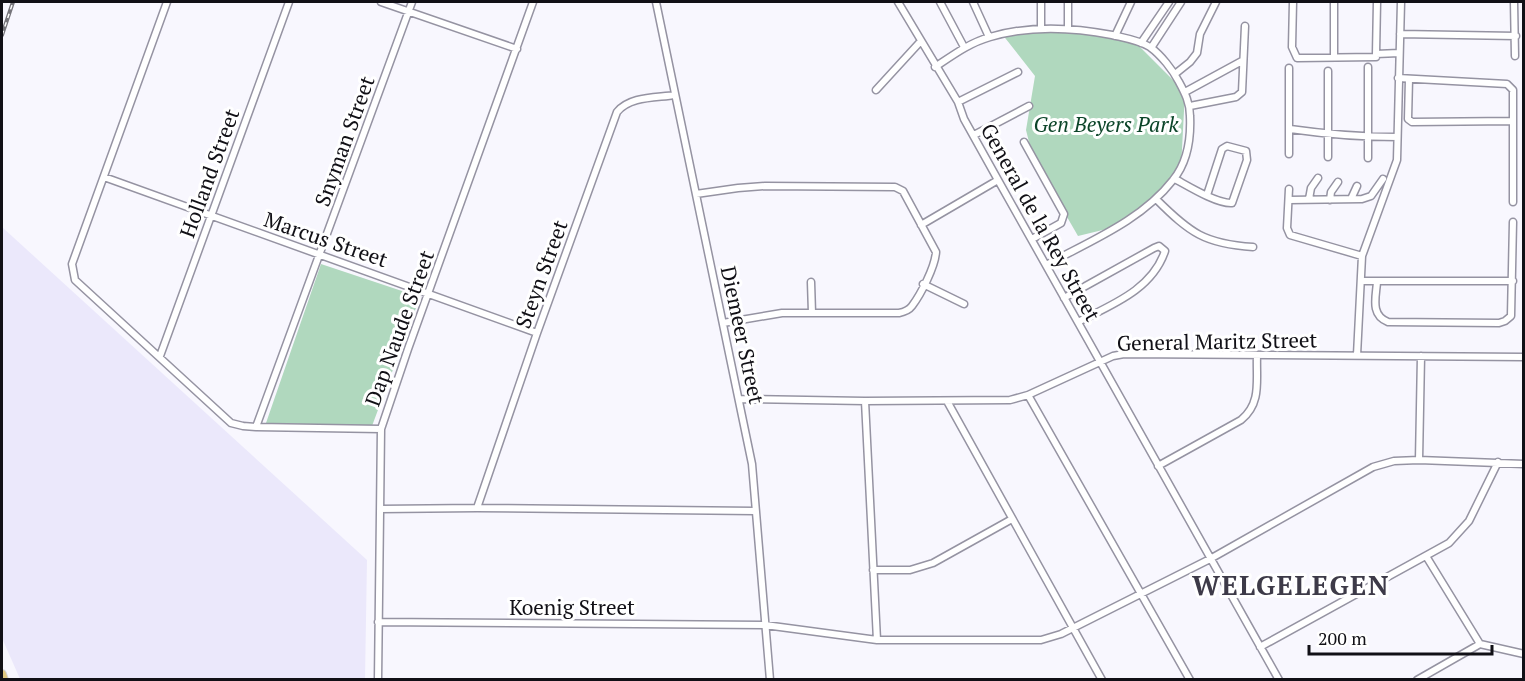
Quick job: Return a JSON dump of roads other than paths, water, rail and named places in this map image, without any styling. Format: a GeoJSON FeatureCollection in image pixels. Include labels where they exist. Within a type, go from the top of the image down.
{"type":"FeatureCollection","features":[{"type":"Feature","properties":{"kind":"main road"},"geometry":{"type":"LineString","coordinates":[[2,675],[4,680]]}},
{"type":"Feature","properties":{"kind":"street"},"geometry":{"type":"LineString","coordinates":[[167,2],[72,264],[73,275],[83,288],[160,356],[227,420],[243,426],[256,427],[381,429]]}},
{"type":"Feature","properties":{"kind":"street","name":"Holland Street"},"geometry":{"type":"LineString","coordinates":[[160,356],[289,2]]}},
{"type":"Feature","properties":{"kind":"street"},"geometry":{"type":"LineString","coordinates":[[381,2],[517,49]]}},
{"type":"Feature","properties":{"kind":"street","name":"Snyman Street"},"geometry":{"type":"LineString","coordinates":[[256,427],[412,2]]}},
{"type":"Feature","properties":{"kind":"street","name":"Dap Naude Street"},"geometry":{"type":"LineString","coordinates":[[378,680],[381,429],[533,2]]}},
{"type":"Feature","properties":{"kind":"street","name":"Diemeer Street"},"geometry":{"type":"LineString","coordinates":[[656,2],[753,473],[770,680]]}},
{"type":"Feature","properties":{"kind":"street","name":"General de la Rey Street"},"geometry":{"type":"LineString","coordinates":[[897,2],[958,102],[964,119],[1279,680]]}},
{"type":"Feature","properties":{"kind":"street"},"geometry":{"type":"LineString","coordinates":[[940,2],[964,47]]}},
{"type":"Feature","properties":{"kind":"street"},"geometry":{"type":"LineString","coordinates":[[973,2],[989,37]]}},
{"type":"Feature","properties":{"kind":"street"},"geometry":{"type":"LineString","coordinates":[[1041,2],[1041,28]]}},
{"type":"Feature","properties":{"kind":"street"},"geometry":{"type":"LineString","coordinates":[[1068,2],[1068,29]]}},
{"type":"Feature","properties":{"kind":"street"},"geometry":{"type":"LineString","coordinates":[[1115,36],[1131,2]]}},
{"type":"Feature","properties":{"kind":"street"},"geometry":{"type":"LineString","coordinates":[[1141,42],[1169,2]]}},
{"type":"Feature","properties":{"kind":"street"},"geometry":{"type":"LineString","coordinates":[[1151,48],[1182,2]]}},
{"type":"Feature","properties":{"kind":"street"},"geometry":{"type":"LineString","coordinates":[[1175,74],[1190,62],[1197,52],[1200,34],[1216,2]]}},
{"type":"Feature","properties":{"kind":"street"},"geometry":{"type":"LineString","coordinates":[[1293,2],[1292,47],[1297,58],[1376,57],[1376,54],[1399,53]]}},
{"type":"Feature","properties":{"kind":"street"},"geometry":{"type":"LineString","coordinates":[[1334,2],[1334,57]]}},
{"type":"Feature","properties":{"kind":"street"},"geometry":{"type":"LineString","coordinates":[[1376,54],[1377,2]]}},
{"type":"Feature","properties":{"kind":"street"},"geometry":{"type":"LineString","coordinates":[[1357,356],[1362,256],[1396,165],[1401,2]]}},
{"type":"Feature","properties":{"kind":"street"},"geometry":{"type":"LineString","coordinates":[[1514,2],[1515,56]]}},
{"type":"Feature","properties":{"kind":"street"},"geometry":{"type":"LineString","coordinates":[[1190,106],[1240,95],[1244,88],[1242,61],[1245,26]]}},
{"type":"Feature","properties":{"kind":"street"},"geometry":{"type":"LineString","coordinates":[[935,67],[964,47],[989,37],[1041,28],[1088,30],[1141,42],[1151,48],[1175,74],[1190,106],[1189,142],[1175,179],[1141,213],[1046,265]]}},
{"type":"Feature","properties":{"kind":"street"},"geometry":{"type":"LineString","coordinates":[[1400,34],[1516,36]]}},
{"type":"Feature","properties":{"kind":"street"},"geometry":{"type":"LineString","coordinates":[[664,41],[672,40]]}},
{"type":"Feature","properties":{"kind":"street"},"geometry":{"type":"LineString","coordinates":[[876,90],[920,42]]}},
{"type":"Feature","properties":{"kind":"street"},"geometry":{"type":"LineString","coordinates":[[1185,92],[1242,61]]}},
{"type":"Feature","properties":{"kind":"street"},"geometry":{"type":"LineString","coordinates":[[1368,67],[1366,137],[1368,158]]}},
{"type":"Feature","properties":{"kind":"street"},"geometry":{"type":"LineString","coordinates":[[1289,68],[1289,154]]}},
{"type":"Feature","properties":{"kind":"street"},"geometry":{"type":"LineString","coordinates":[[1328,70],[1328,157]]}},
{"type":"Feature","properties":{"kind":"street"},"geometry":{"type":"LineString","coordinates":[[958,102],[1018,72]]}},
{"type":"Feature","properties":{"kind":"street"},"geometry":{"type":"LineString","coordinates":[[1398,78],[1508,84],[1513,90],[1513,202]]}},
{"type":"Feature","properties":{"kind":"street"},"geometry":{"type":"LineString","coordinates":[[1409,79],[1408,119],[1412,122],[1514,121]]}},
{"type":"Feature","properties":{"kind":"street","name":"Steyn Street"},"geometry":{"type":"LineString","coordinates":[[477,508],[617,112],[631,101],[675,95]]}},
{"type":"Feature","properties":{"kind":"street"},"geometry":{"type":"LineString","coordinates":[[974,135],[1029,106]]}},
{"type":"Feature","properties":{"kind":"street"},"geometry":{"type":"LineString","coordinates":[[1290,129],[1366,137],[1397,137]]}},
{"type":"Feature","properties":{"kind":"street"},"geometry":{"type":"LineString","coordinates":[[1024,142],[1064,214],[1060,223],[1032,239]]}},
{"type":"Feature","properties":{"kind":"street"},"geometry":{"type":"LineString","coordinates":[[1175,179],[1208,195],[1227,203],[1233,202],[1247,160],[1246,151],[1227,146],[1222,149],[1208,195]]}},
{"type":"Feature","properties":{"kind":"street","name":"Marcus Street"},"geometry":{"type":"LineString","coordinates":[[104,177],[537,333]]}},
{"type":"Feature","properties":{"kind":"street"},"geometry":{"type":"LineString","coordinates":[[1309,199],[1311,188],[1318,178]]}},
{"type":"Feature","properties":{"kind":"street"},"geometry":{"type":"LineString","coordinates":[[1289,200],[1362,199],[1371,196],[1383,179]]}},
{"type":"Feature","properties":{"kind":"street"},"geometry":{"type":"LineString","coordinates":[[921,225],[998,180]]}},
{"type":"Feature","properties":{"kind":"street"},"geometry":{"type":"LineString","coordinates":[[1330,200],[1331,192],[1338,182]]}},
{"type":"Feature","properties":{"kind":"street"},"geometry":{"type":"LineString","coordinates":[[696,194],[765,186],[891,186],[903,191],[936,252],[924,284],[912,305],[899,313],[777,314],[723,323]]}},
{"type":"Feature","properties":{"kind":"street"},"geometry":{"type":"LineString","coordinates":[[1351,199],[1357,186]]}},
{"type":"Feature","properties":{"kind":"street"},"geometry":{"type":"LineString","coordinates":[[1289,189],[1287,228],[1290,235],[1362,256]]}},
{"type":"Feature","properties":{"kind":"street"},"geometry":{"type":"LineString","coordinates":[[1156,199],[1188,228],[1207,240],[1253,247]]}},
{"type":"Feature","properties":{"kind":"street"},"geometry":{"type":"LineString","coordinates":[[1377,282],[1376,311],[1379,317],[1388,322],[1499,323],[1507,320],[1511,316],[1513,222]]}},
{"type":"Feature","properties":{"kind":"street"},"geometry":{"type":"LineString","coordinates":[[1064,298],[1154,248],[1160,247],[1165,251],[1152,274],[1137,290],[1078,322]]}},
{"type":"Feature","properties":{"kind":"street"},"geometry":{"type":"LineString","coordinates":[[1361,281],[1513,281]]}},
{"type":"Feature","properties":{"kind":"street"},"geometry":{"type":"LineString","coordinates":[[811,282],[812,313]]}},
{"type":"Feature","properties":{"kind":"street"},"geometry":{"type":"LineString","coordinates":[[924,284],[964,304]]}},
{"type":"Feature","properties":{"kind":"street","name":"General Maritz Street"},"geometry":{"type":"LineString","coordinates":[[739,399],[1004,401],[1028,395],[1113,356],[1124,354],[1524,357]]}},
{"type":"Feature","properties":{"kind":"street"},"geometry":{"type":"LineString","coordinates":[[1158,466],[1241,420],[1250,411],[1256,394],[1257,356]]}},
{"type":"Feature","properties":{"kind":"street"},"geometry":{"type":"LineString","coordinates":[[1419,460],[1421,356]]}},
{"type":"Feature","properties":{"kind":"street"},"geometry":{"type":"LineString","coordinates":[[1028,395],[1190,680]]}},
{"type":"Feature","properties":{"kind":"street"},"geometry":{"type":"LineString","coordinates":[[865,401],[877,640]]}},
{"type":"Feature","properties":{"kind":"street"},"geometry":{"type":"LineString","coordinates":[[947,401],[1102,680]]}},
{"type":"Feature","properties":{"kind":"street","name":"Koenig Street"},"geometry":{"type":"LineString","coordinates":[[378,622],[765,626],[877,640],[1029,641],[1051,637],[1074,628],[1210,559],[1372,467],[1394,461],[1419,460],[1524,464]]}},
{"type":"Feature","properties":{"kind":"street"},"geometry":{"type":"LineString","coordinates":[[1260,647],[1449,543],[1465,528],[1498,462]]}},
{"type":"Feature","properties":{"kind":"street"},"geometry":{"type":"LineString","coordinates":[[380,509],[755,511]]}},
{"type":"Feature","properties":{"kind":"street"},"geometry":{"type":"LineString","coordinates":[[873,570],[910,570],[933,563],[1012,519]]}},
{"type":"Feature","properties":{"kind":"street"},"geometry":{"type":"LineString","coordinates":[[1426,556],[1480,644]]}},
{"type":"Feature","properties":{"kind":"street"},"geometry":{"type":"LineString","coordinates":[[1417,680],[1480,644],[1524,654]]}},
{"type":"Feature","properties":{"kind":"railway"},"geometry":{"type":"LineString","coordinates":[[2,35],[13,2]]}},
{"type":"Feature","properties":{"kind":"district","name":"WELGELEGEN"},"geometry":{"type":"Point","coordinates":[1291,585]}},
{"type":"Feature","properties":{"kind":"park label","name":"Gen Beyers Park"},"geometry":{"type":"Point","coordinates":[1106,124]}}]}
